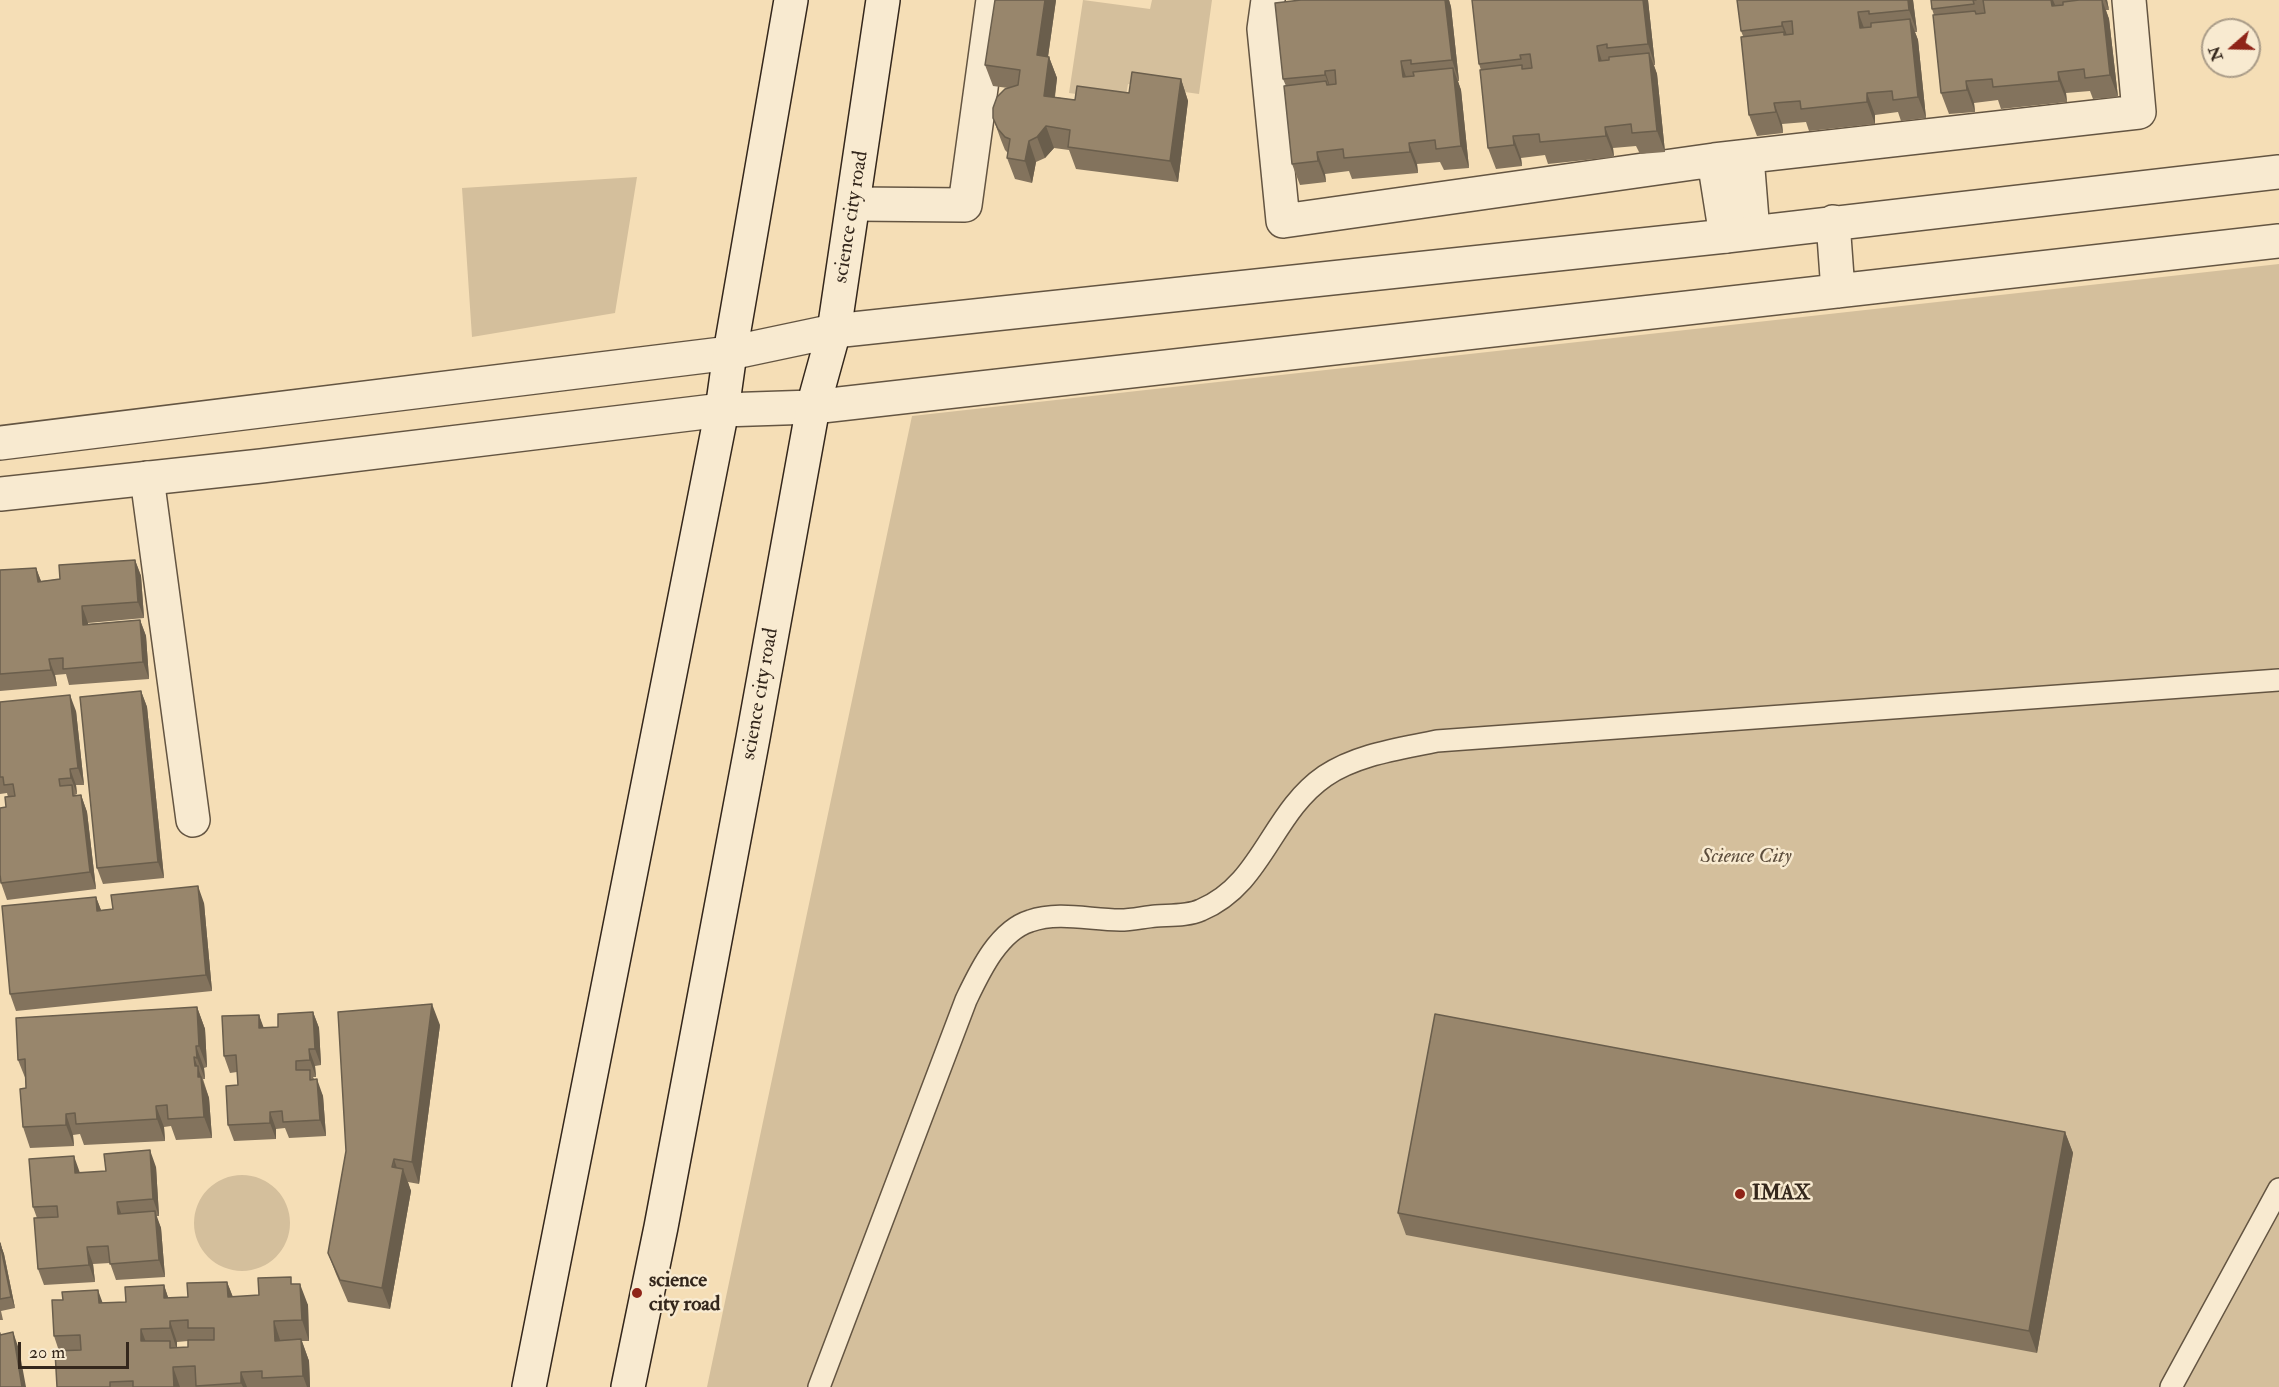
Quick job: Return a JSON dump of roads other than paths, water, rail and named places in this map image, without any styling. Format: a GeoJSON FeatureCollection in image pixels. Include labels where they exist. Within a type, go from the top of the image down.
{"type":"FeatureCollection","features":[{"type":"Feature","properties":{"kind":"street"},"geometry":{"type":"LineString","coordinates":[[529,1387],[722,410],[791,0]]}},
{"type":"Feature","properties":{"kind":"street","name":"science city road"},"geometry":{"type":"LineString","coordinates":[[628,1387],[665,1204],[813,407],[834,332],[855,204],[883,0]]}},
{"type":"Feature","properties":{"kind":"street"},"geometry":{"type":"LineString","coordinates":[[855,204],[965,205],[993,0]]}},
{"type":"Feature","properties":{"kind":"street"},"geometry":{"type":"LineString","coordinates":[[1268,0],[1264,29],[1283,221],[1714,160],[2139,112],[2128,0]]}},
{"type":"Feature","properties":{"kind":"street"},"geometry":{"type":"LineString","coordinates":[[1739,234],[1747,157]]}},
{"type":"Feature","properties":{"kind":"street"},"geometry":{"type":"LineString","coordinates":[[1714,160],[1739,234]]}},
{"type":"Feature","properties":{"kind":"street"},"geometry":{"type":"LineString","coordinates":[[0,443],[730,353],[834,332],[1739,234],[2279,172]]}},
{"type":"Feature","properties":{"kind":"street"},"geometry":{"type":"LineString","coordinates":[[1833,222],[1838,291]]}},
{"type":"Feature","properties":{"kind":"street"},"geometry":{"type":"LineString","coordinates":[[0,494],[722,410],[813,407],[2279,241]]}},
{"type":"Feature","properties":{"kind":"street"},"geometry":{"type":"LineString","coordinates":[[147,478],[193,820]]}},
{"type":"Feature","properties":{"kind":"lane"},"geometry":{"type":"LineString","coordinates":[[819,1387],[966,1000],[989,956],[1006,936],[1029,921],[1061,916],[1120,920],[1198,912],[1220,902],[1244,881],[1290,809],[1325,776],[1367,757],[1437,741],[2279,680]]}},
{"type":"Feature","properties":{"kind":"lane"},"geometry":{"type":"LineString","coordinates":[[2171,1387],[2279,1189]]}},
{"type":"Feature","properties":{"kind":"place","name":"IMAX"},"geometry":{"type":"Point","coordinates":[1740,1194]}},
{"type":"Feature","properties":{"kind":"place","name":"science city road"},"geometry":{"type":"Point","coordinates":[637,1293]}},
{"type":"Feature","properties":{"kind":"park label","name":"Science City"},"geometry":{"type":"Point","coordinates":[1746,857]}}]}
